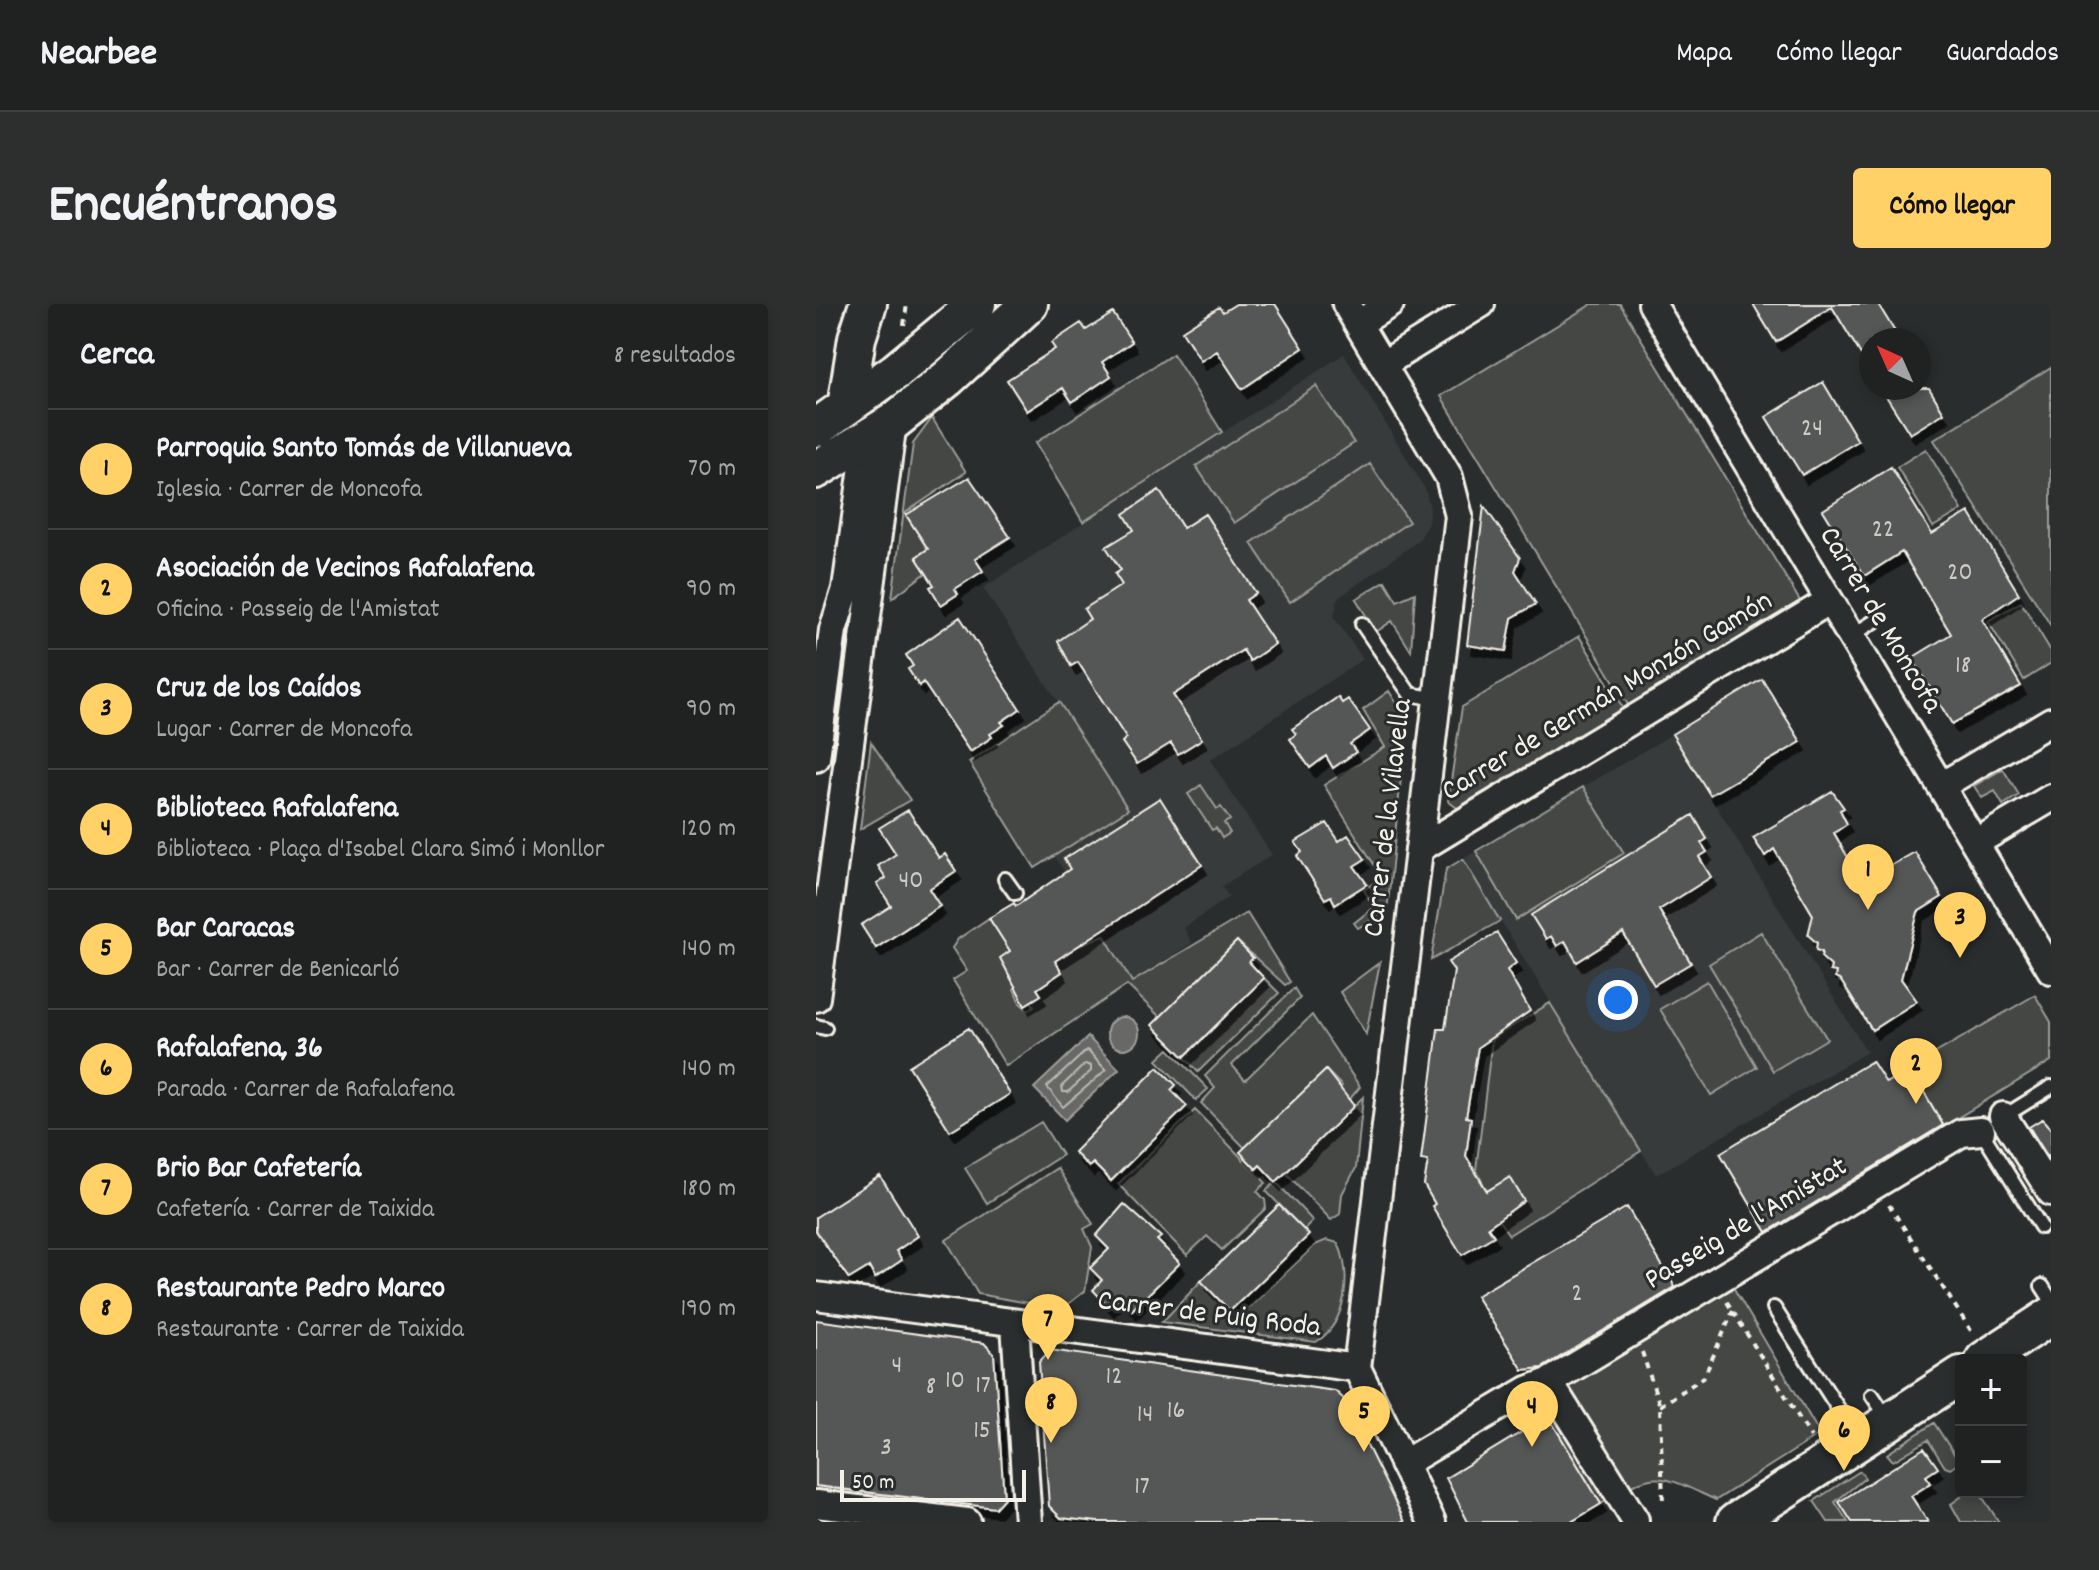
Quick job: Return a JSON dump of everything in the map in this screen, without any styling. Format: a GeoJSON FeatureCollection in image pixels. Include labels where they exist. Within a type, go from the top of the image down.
{"type":"FeatureCollection","features":[{"type":"Feature","properties":{"kind":"street"},"geometry":{"type":"LineString","coordinates":[[846,407],[857,338],[868,304]]}},
{"type":"Feature","properties":{"kind":"street"},"geometry":{"type":"LineString","coordinates":[[816,428],[876,385],[977,304]]}},
{"type":"Feature","properties":{"kind":"street"},"geometry":{"type":"LineString","coordinates":[[816,470],[880,430],[948,378],[1029,304]]}},
{"type":"Feature","properties":{"kind":"street"},"geometry":{"type":"LineString","coordinates":[[1352,314],[1390,304]]}},
{"type":"Feature","properties":{"kind":"street"},"geometry":{"type":"LineString","coordinates":[[1382,365],[1481,304]]}},
{"type":"Feature","properties":{"kind":"street","name":"Carrer de Moncofa"},"geometry":{"type":"LineString","coordinates":[[1652,304],[2051,970]]}},
{"type":"Feature","properties":{"kind":"street","name":"Carrer de la Vilavella"},"geometry":{"type":"LineString","coordinates":[[1352,314],[1449,477],[1459,516],[1357,1368]]}},
{"type":"Feature","properties":{"kind":"street"},"geometry":{"type":"LineString","coordinates":[[816,998],[867,673],[880,430]]}},
{"type":"Feature","properties":{"kind":"street"},"geometry":{"type":"LineString","coordinates":[[816,758],[833,630],[846,589],[880,430]]}},
{"type":"Feature","properties":{"kind":"street","name":"Carrer de Germán Monzón Gamón"},"geometry":{"type":"LineString","coordinates":[[1419,849],[1829,601]]}},
{"type":"Feature","properties":{"kind":"street"},"geometry":{"type":"LineString","coordinates":[[1941,786],[2051,721]]}},
{"type":"Feature","properties":{"kind":"street"},"geometry":{"type":"LineString","coordinates":[[1975,843],[2051,798]]}},
{"type":"Feature","properties":{"kind":"street"},"geometry":{"type":"LineString","coordinates":[[2003,1116],[2051,1192]]}},
{"type":"Feature","properties":{"kind":"street","name":"Passeig de l'Amistat"},"geometry":{"type":"LineString","coordinates":[[1403,1464],[1635,1331],[1961,1133],[1981,1131]]}},
{"type":"Feature","properties":{"kind":"street","name":"Carrer de Puig Roda"},"geometry":{"type":"LineString","coordinates":[[816,1296],[1357,1368]]}},
{"type":"Feature","properties":{"kind":"street"},"geometry":{"type":"LineString","coordinates":[[1988,1354],[2046,1301]]}},
{"type":"Feature","properties":{"kind":"street"},"geometry":{"type":"LineString","coordinates":[[1015,1324],[1028,1522]]}},
{"type":"Feature","properties":{"kind":"street"},"geometry":{"type":"LineString","coordinates":[[1357,1368],[1432,1522]]}},
{"type":"Feature","properties":{"kind":"street"},"geometry":{"type":"LineString","coordinates":[[1735,1522],[1859,1441],[1881,1408],[1955,1374]]}},
{"type":"Feature","properties":{"kind":"street"},"geometry":{"type":"LineString","coordinates":[[1549,1382],[1635,1520]]}},
{"type":"Feature","properties":{"kind":"street"},"geometry":{"type":"LineString","coordinates":[[816,1504],[967,1522]]}},
{"type":"Feature","properties":{"kind":"lane"},"geometry":{"type":"LineString","coordinates":[[1851,636],[1875,621]]}},
{"type":"Feature","properties":{"kind":"lane"},"geometry":{"type":"LineString","coordinates":[[1362,624],[1410,694],[1437,699]]}},
{"type":"Feature","properties":{"kind":"lane"},"geometry":{"type":"LineString","coordinates":[[1005,879],[1015,893]]}},
{"type":"Feature","properties":{"kind":"lane"},"geometry":{"type":"LineString","coordinates":[[2041,1227],[1981,1131],[2051,1087]]}},
{"type":"Feature","properties":{"kind":"lane"},"geometry":{"type":"LineString","coordinates":[[2046,1301],[2051,1300]]}},
{"type":"Feature","properties":{"kind":"lane"},"geometry":{"type":"LineString","coordinates":[[1774,1308],[1859,1441]]}},
{"type":"Feature","properties":{"kind":"path"},"geometry":{"type":"LineString","coordinates":[[1875,1184],[1971,1354]]}},
{"type":"Feature","properties":{"kind":"path"},"geometry":{"type":"LineString","coordinates":[[1714,1283],[1826,1462]]}},
{"type":"Feature","properties":{"kind":"path"},"geometry":{"type":"LineString","coordinates":[[1660,1406],[1704,1377],[1733,1311]]}},
{"type":"Feature","properties":{"kind":"path"},"geometry":{"type":"LineString","coordinates":[[1635,1331],[1660,1406],[1663,1503]]}},
{"type":"Feature","properties":{"kind":"shaded area"},"geometry":{"type":"Polygon","coordinates":[[[1592,304],[1620,304],[1800,601],[1628,705],[1441,396],[1592,304]]]}},
{"type":"Feature","properties":{"kind":"shaded area"},"geometry":{"type":"Polygon","coordinates":[[[1173,354],[1222,432],[1083,522],[1035,443],[1173,354]]]}},
{"type":"Feature","properties":{"kind":"shaded area"},"geometry":{"type":"Polygon","coordinates":[[[1344,354],[1425,489],[1430,508],[1428,523],[1421,537],[1410,547],[1338,598],[1334,617],[1363,659],[1210,760],[1272,855],[1222,886],[1229,897],[1184,928],[1192,943],[1132,982],[1055,857],[1128,808],[983,588],[1344,354]]]}},
{"type":"Feature","properties":{"kind":"shaded area"},"geometry":{"type":"Polygon","coordinates":[[[2051,367],[2051,626],[1934,440],[2051,367]]]}},
{"type":"Feature","properties":{"kind":"shaded area"},"geometry":{"type":"Polygon","coordinates":[[[1316,386],[1354,443],[1234,523],[1196,466],[1316,386]]]}},
{"type":"Feature","properties":{"kind":"shaded area"},"geometry":{"type":"Polygon","coordinates":[[[932,418],[966,472],[905,513],[927,549],[916,557],[926,573],[892,598],[913,444],[932,418]]]}},
{"type":"Feature","properties":{"kind":"shaded area"},"geometry":{"type":"Polygon","coordinates":[[[1926,449],[1962,510],[1933,527],[1897,467],[1926,449]]]}},
{"type":"Feature","properties":{"kind":"shaded area"},"geometry":{"type":"Polygon","coordinates":[[[1370,464],[1409,522],[1290,602],[1251,543],[1370,464]]]}},
{"type":"Feature","properties":{"kind":"shaded area"},"geometry":{"type":"Polygon","coordinates":[[[1385,581],[1397,601],[1415,593],[1411,651],[1392,621],[1376,632],[1356,599],[1385,581]]]}},
{"type":"Feature","properties":{"kind":"shaded area"},"geometry":{"type":"Polygon","coordinates":[[[2021,602],[2051,651],[2051,663],[2024,680],[1988,621],[2021,602]]]}},
{"type":"Feature","properties":{"kind":"shaded area"},"geometry":{"type":"Polygon","coordinates":[[[1579,636],[1623,708],[1457,808],[1448,801],[1462,707],[1579,636]]]}},
{"type":"Feature","properties":{"kind":"shaded area"},"geometry":{"type":"Polygon","coordinates":[[[1389,691],[1407,720],[1388,903],[1384,912],[1358,928],[1354,923],[1374,907],[1364,890],[1382,877],[1324,785],[1385,747],[1363,710],[1389,691]]]}},
{"type":"Feature","properties":{"kind":"shaded area"},"geometry":{"type":"Polygon","coordinates":[[[1059,702],[1128,809],[1035,868],[969,762],[1059,702]]]}},
{"type":"Feature","properties":{"kind":"shaded area"},"geometry":{"type":"Polygon","coordinates":[[[1672,734],[1867,1052],[1656,1175],[1463,859],[1672,734]]]}},
{"type":"Feature","properties":{"kind":"shaded area"},"geometry":{"type":"Polygon","coordinates":[[[871,742],[910,800],[860,829],[871,742]]]}},
{"type":"Feature","properties":{"kind":"shaded area"},"geometry":{"type":"Polygon","coordinates":[[[2003,769],[2019,795],[2003,805],[1995,791],[1982,798],[1974,786],[2003,769]]]}},
{"type":"Feature","properties":{"kind":"shaded area"},"geometry":{"type":"Polygon","coordinates":[[[1201,785],[1217,809],[1221,807],[1230,820],[1224,823],[1230,833],[1222,838],[1216,828],[1212,830],[1188,794],[1201,785]]]}},
{"type":"Feature","properties":{"kind":"shaded area"},"geometry":{"type":"Polygon","coordinates":[[[1583,787],[1624,853],[1516,920],[1476,851],[1583,787]]]}},
{"type":"Feature","properties":{"kind":"shaded area"},"geometry":{"type":"Polygon","coordinates":[[[1463,859],[1500,921],[1431,960],[1446,869],[1463,859]]]}},
{"type":"Feature","properties":{"kind":"shaded area"},"geometry":{"type":"Polygon","coordinates":[[[1247,913],[1290,982],[1285,985],[1237,941],[1160,1017],[1127,985],[1006,1066],[953,980],[967,971],[952,948],[958,939],[989,918],[994,926],[1012,932],[1018,986],[1014,989],[1020,1003],[1028,1010],[1034,1006],[1031,1001],[1040,995],[1037,989],[1062,972],[1047,949],[1078,946],[1104,935],[1132,982],[1247,913]]]}},
{"type":"Feature","properties":{"kind":"shaded area"},"geometry":{"type":"Polygon","coordinates":[[[1761,932],[1827,1039],[1773,1071],[1709,964],[1761,932]]]}},
{"type":"Feature","properties":{"kind":"shaded area"},"geometry":{"type":"Polygon","coordinates":[[[1380,962],[1366,1034],[1340,992],[1380,962]]]}},
{"type":"Feature","properties":{"kind":"shaded area"},"geometry":{"type":"Polygon","coordinates":[[[1264,978],[1279,993],[1198,1072],[1184,1057],[1264,978]]]}},
{"type":"Feature","properties":{"kind":"shaded area"},"geometry":{"type":"Polygon","coordinates":[[[1707,981],[1757,1067],[1711,1095],[1660,1009],[1707,981]]]}},
{"type":"Feature","properties":{"kind":"shaded area"},"geometry":{"type":"Polygon","coordinates":[[[1294,988],[1300,998],[1232,1065],[1245,1080],[1312,1015],[1360,1087],[1349,1100],[1339,1090],[1342,1086],[1326,1070],[1245,1148],[1201,1103],[1215,1088],[1205,1076],[1294,988]]]}},
{"type":"Feature","properties":{"kind":"shaded area"},"geometry":{"type":"Polygon","coordinates":[[[2035,995],[2051,1022],[2051,1061],[1944,1126],[1910,1068],[2035,995]]]}},
{"type":"Feature","properties":{"kind":"shaded area"},"geometry":{"type":"Polygon","coordinates":[[[1550,1003],[1641,1151],[1509,1235],[1497,1218],[1524,1201],[1510,1178],[1487,1191],[1476,1170],[1492,1039],[1550,1003]]]}},
{"type":"Feature","properties":{"kind":"shaded area"},"geometry":{"type":"Polygon","coordinates":[[[1169,1049],[1208,1089],[1196,1100],[1157,1060],[1169,1049]]]}},
{"type":"Feature","properties":{"kind":"shaded area"},"geometry":{"type":"Polygon","coordinates":[[[1363,1097],[1356,1168],[1342,1194],[1340,1214],[1331,1220],[1285,1172],[1363,1097]]]}},
{"type":"Feature","properties":{"kind":"shaded area"},"geometry":{"type":"Polygon","coordinates":[[[1195,1110],[1266,1183],[1257,1191],[1265,1200],[1266,1208],[1222,1250],[1207,1236],[1187,1255],[1118,1184],[1195,1110]]]}},
{"type":"Feature","properties":{"kind":"shaded area"},"geometry":{"type":"Polygon","coordinates":[[[1041,1122],[1062,1155],[987,1203],[965,1168],[1041,1122]]]}},
{"type":"Feature","properties":{"kind":"shaded area"},"geometry":{"type":"Polygon","coordinates":[[[1057,1168],[1093,1224],[1084,1229],[1092,1247],[1085,1291],[1062,1309],[978,1294],[946,1240],[1057,1168]]]}},
{"type":"Feature","properties":{"kind":"shaded area"},"geometry":{"type":"Polygon","coordinates":[[[1276,1182],[1313,1221],[1304,1230],[1266,1191],[1276,1182]]]}},
{"type":"Feature","properties":{"kind":"shaded area"},"geometry":{"type":"Polygon","coordinates":[[[1327,1240],[1338,1243],[1342,1255],[1344,1297],[1334,1323],[1316,1342],[1162,1322],[1201,1281],[1238,1318],[1315,1245],[1327,1240]]]}},
{"type":"Feature","properties":{"kind":"shaded area"},"geometry":{"type":"Polygon","coordinates":[[[1730,1282],[1820,1434],[1716,1500],[1681,1484],[1657,1478],[1635,1484],[1601,1504],[1548,1416],[1556,1392],[1730,1282]]]}},
{"type":"Feature","properties":{"kind":"shaded area"},"geometry":{"type":"Polygon","coordinates":[[[1934,1423],[1955,1455],[1955,1466],[1950,1469],[1945,1467],[1928,1440],[1893,1461],[1887,1454],[1934,1423]]]}},
{"type":"Feature","properties":{"kind":"shaded area"},"geometry":{"type":"Polygon","coordinates":[[[1860,1471],[1865,1478],[1835,1502],[1848,1522],[1828,1522],[1814,1501],[1860,1471]]]}},
{"type":"Feature","properties":{"kind":"shaded area"},"geometry":{"type":"Polygon","coordinates":[[[1960,1498],[1983,1498],[1999,1522],[1961,1522],[1951,1504],[1960,1498]]]}},
{"type":"Feature","properties":{"kind":"water"},"geometry":{"type":"Polygon","coordinates":[[[1123,1017],[1134,1022],[1139,1033],[1134,1044],[1123,1049],[1112,1044],[1107,1033],[1112,1022],[1123,1017]]]}},
{"type":"Feature","properties":{"kind":"water"},"geometry":{"type":"Polygon","coordinates":[[[1088,1037],[1119,1069],[1065,1120],[1034,1088],[1088,1037]]]}},
{"type":"Feature","properties":{"kind":"building"},"geometry":{"type":"Polygon","coordinates":[[[1236,304],[1275,304],[1303,348],[1242,389],[1217,351],[1201,361],[1182,331],[1219,307],[1223,312],[1236,304]]]}},
{"type":"Feature","properties":{"kind":"building"},"geometry":{"type":"Polygon","coordinates":[[[1753,304],[1878,304],[1893,328],[1859,328],[1859,351],[1832,307],[1776,342],[1753,304]]]}},
{"type":"Feature","properties":{"kind":"building"},"geometry":{"type":"Polygon","coordinates":[[[1113,313],[1132,342],[1102,362],[1111,376],[1072,402],[1063,388],[1027,411],[1007,380],[1055,349],[1051,343],[1081,323],[1086,330],[1113,313]]]}},
{"type":"Feature","properties":{"kind":"building"},"geometry":{"type":"Polygon","coordinates":[[[1823,382],[1858,441],[1802,475],[1766,417],[1823,382]]]}},
{"type":"Feature","properties":{"kind":"building"},"geometry":{"type":"Polygon","coordinates":[[[1931,391],[1944,413],[1910,434],[1889,400],[1931,400],[1931,391]]]}},
{"type":"Feature","properties":{"kind":"building"},"geometry":{"type":"Polygon","coordinates":[[[1891,467],[1932,534],[1969,512],[2019,594],[1982,619],[2021,686],[1952,724],[1912,658],[1951,634],[1902,552],[1864,576],[1823,510],[1891,467]]]}},
{"type":"Feature","properties":{"kind":"building"},"geometry":{"type":"Polygon","coordinates":[[[969,477],[1010,537],[975,559],[983,571],[955,589],[958,594],[941,605],[930,587],[934,585],[916,557],[928,549],[906,515],[969,477]]]}},
{"type":"Feature","properties":{"kind":"building"},"geometry":{"type":"Polygon","coordinates":[[[1159,490],[1183,528],[1205,514],[1256,593],[1246,600],[1275,644],[1250,661],[1243,650],[1173,695],[1202,739],[1178,754],[1171,743],[1137,764],[1122,742],[1126,738],[1078,662],[1071,666],[1058,641],[1090,619],[1084,609],[1122,585],[1115,574],[1121,570],[1106,547],[1134,530],[1124,514],[1159,490]]]}},
{"type":"Feature","properties":{"kind":"building"},"geometry":{"type":"Polygon","coordinates":[[[1484,506],[1520,558],[1515,571],[1536,604],[1512,618],[1506,651],[1467,645],[1484,506]]]}},
{"type":"Feature","properties":{"kind":"building"},"geometry":{"type":"Polygon","coordinates":[[[960,617],[1020,709],[1001,722],[1004,725],[990,734],[992,737],[970,752],[923,682],[919,686],[908,669],[913,666],[906,655],[960,617]]]}},
{"type":"Feature","properties":{"kind":"building"},"geometry":{"type":"Polygon","coordinates":[[[1762,679],[1801,742],[1710,795],[1672,734],[1762,679]]]}},
{"type":"Feature","properties":{"kind":"building"},"geometry":{"type":"Polygon","coordinates":[[[1338,697],[1342,703],[1348,699],[1370,730],[1350,744],[1356,752],[1333,768],[1326,756],[1310,768],[1290,739],[1296,734],[1292,729],[1338,697]]]}},
{"type":"Feature","properties":{"kind":"building"},"geometry":{"type":"Polygon","coordinates":[[[1832,791],[1844,808],[1840,810],[1847,824],[1834,833],[1862,882],[1915,852],[1942,897],[1918,912],[1901,979],[1917,1001],[1872,1030],[1841,981],[1835,978],[1836,972],[1830,971],[1831,966],[1821,957],[1822,952],[1816,950],[1817,943],[1808,935],[1813,915],[1774,849],[1765,856],[1753,838],[1832,791]]]}},
{"type":"Feature","properties":{"kind":"building"},"geometry":{"type":"Polygon","coordinates":[[[1160,798],[1202,865],[1055,961],[1062,972],[1037,989],[1041,995],[1025,1005],[1000,958],[1010,951],[989,918],[1014,903],[1016,906],[1070,869],[1064,859],[1160,798]]]}},
{"type":"Feature","properties":{"kind":"building"},"geometry":{"type":"Polygon","coordinates":[[[908,810],[939,858],[945,854],[956,871],[929,889],[940,906],[876,948],[861,925],[891,906],[877,884],[886,878],[878,866],[896,854],[879,828],[908,810]]]}},
{"type":"Feature","properties":{"kind":"building"},"geometry":{"type":"Polygon","coordinates":[[[1693,815],[1707,839],[1701,843],[1707,852],[1699,857],[1711,877],[1659,910],[1691,963],[1654,985],[1623,933],[1577,962],[1565,941],[1557,946],[1551,936],[1546,939],[1531,915],[1693,815]]]}},
{"type":"Feature","properties":{"kind":"building"},"geometry":{"type":"Polygon","coordinates":[[[1327,823],[1339,841],[1348,835],[1365,859],[1354,866],[1367,884],[1335,904],[1331,896],[1325,899],[1297,856],[1302,852],[1295,842],[1327,823]]]}},
{"type":"Feature","properties":{"kind":"building"},"geometry":{"type":"Polygon","coordinates":[[[1497,933],[1516,963],[1507,970],[1530,1011],[1478,1047],[1466,1117],[1471,1118],[1466,1156],[1487,1191],[1510,1177],[1524,1201],[1488,1227],[1494,1236],[1462,1255],[1432,1206],[1435,1204],[1424,1185],[1428,1161],[1421,1160],[1438,1029],[1445,1029],[1454,971],[1448,962],[1497,933]]]}},
{"type":"Feature","properties":{"kind":"building"},"geometry":{"type":"Polygon","coordinates":[[[1237,941],[1253,958],[1249,962],[1264,978],[1184,1057],[1152,1025],[1237,941]]]}},
{"type":"Feature","properties":{"kind":"building"},"geometry":{"type":"Polygon","coordinates":[[[969,1028],[1010,1094],[950,1131],[909,1066],[969,1028]]]}},
{"type":"Feature","properties":{"kind":"building"},"geometry":{"type":"Polygon","coordinates":[[[1872,1061],[1886,1083],[1910,1068],[1943,1125],[1767,1232],[1720,1153],[1872,1061]]]}},
{"type":"Feature","properties":{"kind":"building"},"geometry":{"type":"Polygon","coordinates":[[[1158,1067],[1176,1085],[1171,1090],[1187,1106],[1111,1181],[1093,1163],[1089,1167],[1074,1152],[1158,1067]]]}},
{"type":"Feature","properties":{"kind":"building"},"geometry":{"type":"Polygon","coordinates":[[[1326,1070],[1354,1106],[1276,1182],[1260,1165],[1256,1169],[1240,1152],[1326,1070]]]}},
{"type":"Feature","properties":{"kind":"building"},"geometry":{"type":"Polygon","coordinates":[[[2042,1119],[2051,1129],[2051,1162],[2029,1127],[2042,1119]]]}},
{"type":"Feature","properties":{"kind":"building"},"geometry":{"type":"Polygon","coordinates":[[[880,1176],[918,1236],[896,1251],[902,1260],[875,1278],[869,1267],[849,1279],[816,1231],[816,1217],[880,1176]]]}},
{"type":"Feature","properties":{"kind":"building"},"geometry":{"type":"Polygon","coordinates":[[[1124,1204],[1161,1237],[1157,1240],[1180,1263],[1132,1310],[1120,1297],[1109,1307],[1093,1290],[1102,1280],[1090,1268],[1109,1249],[1096,1236],[1124,1204]]]}},
{"type":"Feature","properties":{"kind":"building"},"geometry":{"type":"Polygon","coordinates":[[[1279,1205],[1309,1235],[1230,1311],[1201,1281],[1279,1205]]]}},
{"type":"Feature","properties":{"kind":"building"},"geometry":{"type":"Polygon","coordinates":[[[1627,1207],[1675,1287],[1542,1368],[1523,1370],[1476,1296],[1627,1207]]]}},
{"type":"Feature","properties":{"kind":"building"},"geometry":{"type":"Polygon","coordinates":[[[816,1320],[984,1343],[994,1354],[1004,1498],[995,1508],[816,1486],[816,1320]]]}},
{"type":"Feature","properties":{"kind":"building"},"geometry":{"type":"Polygon","coordinates":[[[1050,1350],[1335,1391],[1344,1399],[1405,1522],[1098,1522],[1061,1518],[1049,1506],[1039,1362],[1050,1350]]]}},
{"type":"Feature","properties":{"kind":"building"},"geometry":{"type":"Polygon","coordinates":[[[1548,1416],[1601,1504],[1571,1522],[1468,1522],[1446,1478],[1548,1416]]]}},
{"type":"Feature","properties":{"kind":"building"},"geometry":{"type":"Polygon","coordinates":[[[1924,1448],[1938,1468],[1926,1476],[1931,1483],[1911,1496],[1928,1522],[1852,1522],[1839,1502],[1924,1448]]]}},
{"type":"Feature","properties":{"kind":"place","name":"Parroquia Santo Tomás de Villanueva"},"geometry":{"type":"Point","coordinates":[1868,910]}},
{"type":"Feature","properties":{"kind":"place","name":"Cruz de los Caídos"},"geometry":{"type":"Point","coordinates":[1960,958]}},
{"type":"Feature","properties":{"kind":"place","name":"Asociación de Vecinos Rafalafena"},"geometry":{"type":"Point","coordinates":[1916,1104]}},
{"type":"Feature","properties":{"kind":"place","name":"Brio Bar Cafetería"},"geometry":{"type":"Point","coordinates":[1048,1360]}},
{"type":"Feature","properties":{"kind":"place","name":"Restaurante Pedro Marco"},"geometry":{"type":"Point","coordinates":[1051,1443]}},
{"type":"Feature","properties":{"kind":"place","name":"Biblioteca Rafalafena"},"geometry":{"type":"Point","coordinates":[1532,1447]}},
{"type":"Feature","properties":{"kind":"place","name":"Bar Caracas"},"geometry":{"type":"Point","coordinates":[1364,1452]}},
{"type":"Feature","properties":{"kind":"place","name":"Rafalafena, 36"},"geometry":{"type":"Point","coordinates":[1844,1471]}}]}
